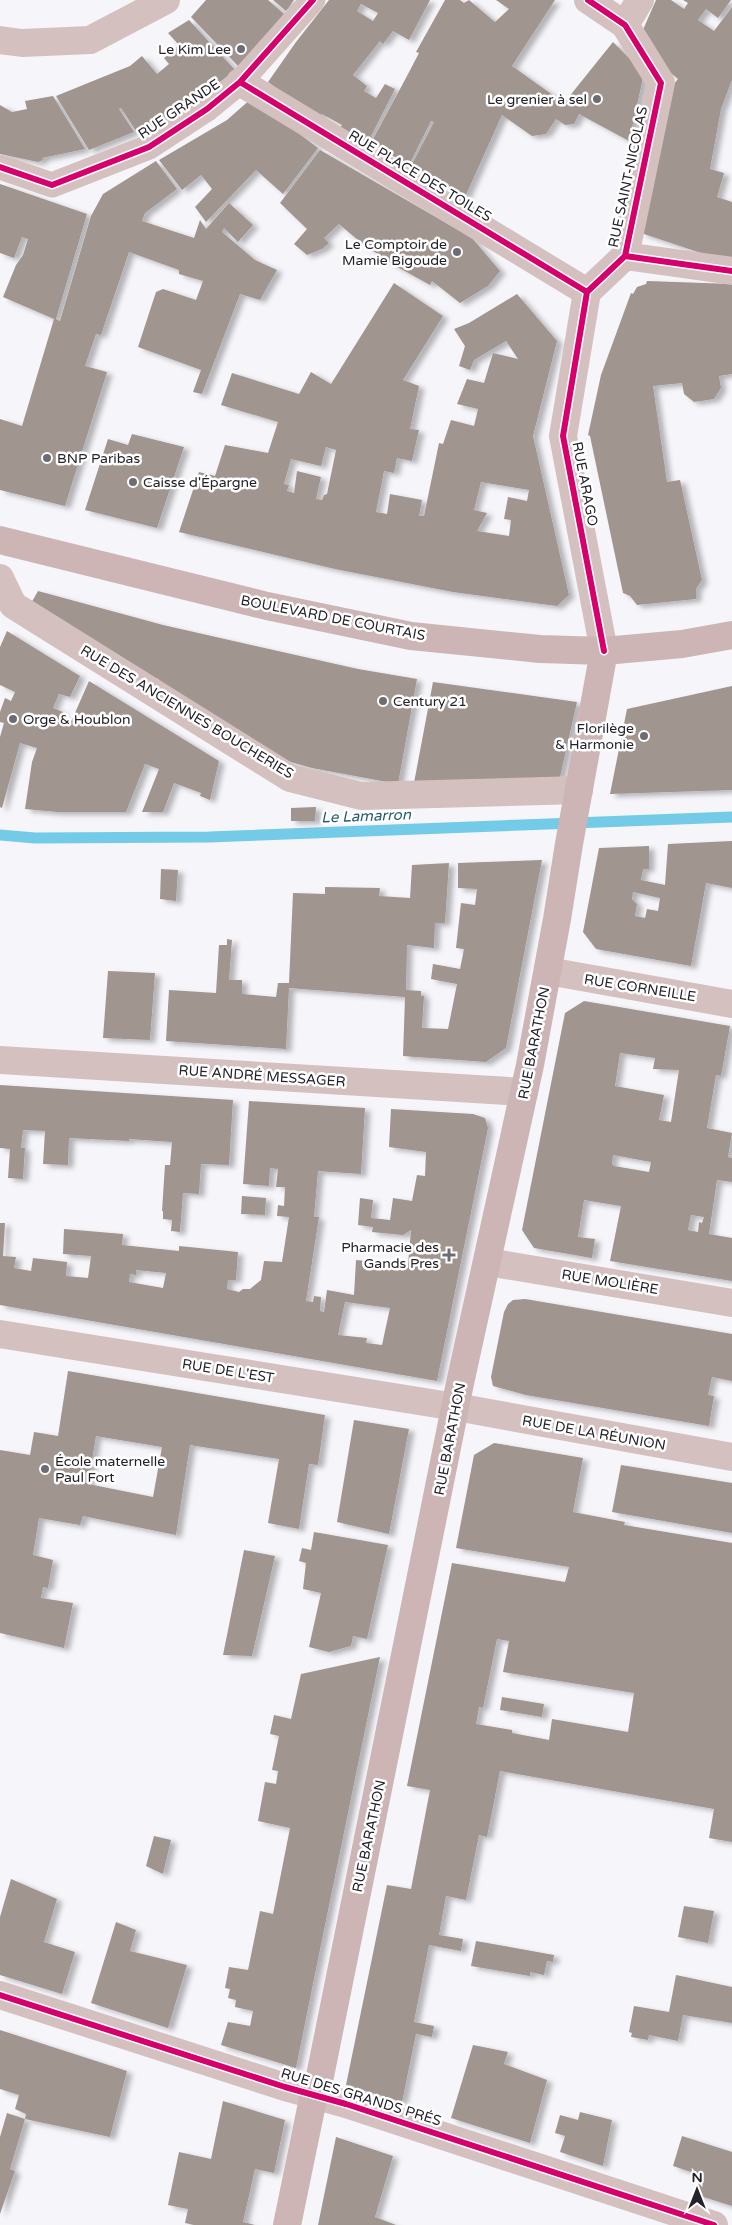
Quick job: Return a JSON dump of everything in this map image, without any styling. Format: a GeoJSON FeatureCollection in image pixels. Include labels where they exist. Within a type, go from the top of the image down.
{"type":"FeatureCollection","features":[{"type":"Feature","properties":{"kind":"main road","name":"BOULEVARD DE COURTAIS"},"geometry":{"type":"LineString","coordinates":[[0,540],[267,606],[411,636],[540,649],[604,651],[682,644],[732,635]]}},
{"type":"Feature","properties":{"kind":"main road","name":"RUE BARATHON"},"geometry":{"type":"LineString","coordinates":[[287,2225],[314,2094],[320,2076],[456,1407],[524,1092],[548,971],[568,844],[604,651]]}},
{"type":"Feature","properties":{"kind":"street"},"geometry":{"type":"LineString","coordinates":[[0,40],[22,43],[90,40],[166,0]]}},
{"type":"Feature","properties":{"kind":"street","name":"RUE GRANDE"},"geometry":{"type":"LineString","coordinates":[[0,168],[52,185],[149,147],[207,109],[240,82],[313,0]]}},
{"type":"Feature","properties":{"kind":"street"},"geometry":{"type":"LineString","coordinates":[[588,0],[625,25],[640,0]]}},
{"type":"Feature","properties":{"kind":"street","name":"RUE SAINT-NICOLAS"},"geometry":{"type":"LineString","coordinates":[[587,292],[625,256],[661,83],[625,25]]}},
{"type":"Feature","properties":{"kind":"street","name":"RUE PLACE DES TOILES"},"geometry":{"type":"LineString","coordinates":[[240,82],[587,292]]}},
{"type":"Feature","properties":{"kind":"street"},"geometry":{"type":"LineString","coordinates":[[625,256],[732,271]]}},
{"type":"Feature","properties":{"kind":"street","name":"RUE ARAGO"},"geometry":{"type":"LineString","coordinates":[[587,292],[563,436],[604,651]]}},
{"type":"Feature","properties":{"kind":"street","name":"RUE DES ANCIENNES BOUCHERIES"},"geometry":{"type":"LineString","coordinates":[[0,578],[13,605],[290,778],[361,796],[579,790]]}},
{"type":"Feature","properties":{"kind":"street","name":"RUE CORNEILLE"},"geometry":{"type":"LineString","coordinates":[[548,971],[732,1004]]}},
{"type":"Feature","properties":{"kind":"street","name":"RUE ANDRÉ MESSAGER"},"geometry":{"type":"LineString","coordinates":[[0,1060],[524,1092]]}},
{"type":"Feature","properties":{"kind":"street","name":"RUE MOLIÈRE"},"geometry":{"type":"LineString","coordinates":[[488,1262],[732,1303]]}},
{"type":"Feature","properties":{"kind":"street","name":"RUE DE L'EST"},"geometry":{"type":"LineString","coordinates":[[0,1334],[456,1407]]}},
{"type":"Feature","properties":{"kind":"street","name":"RUE DE LA RÉUNION"},"geometry":{"type":"LineString","coordinates":[[456,1407],[732,1457]]}},
{"type":"Feature","properties":{"kind":"street","name":"RUE DES GRANDS PRÉS"},"geometry":{"type":"LineString","coordinates":[[0,1996],[286,2087],[314,2094],[714,2225]]}},
{"type":"Feature","properties":{"kind":"building"},"geometry":{"type":"Polygon","coordinates":[[[206,0],[268,0],[284,14],[239,67],[191,17],[206,0]]]}},
{"type":"Feature","properties":{"kind":"building"},"geometry":{"type":"Polygon","coordinates":[[[273,0],[294,0],[286,11],[273,0]]]}},
{"type":"Feature","properties":{"kind":"building"},"geometry":{"type":"Polygon","coordinates":[[[329,0],[430,0],[409,40],[393,31],[383,44],[380,41],[353,75],[367,86],[364,91],[376,98],[385,84],[395,89],[367,144],[338,131],[342,125],[322,114],[317,119],[268,82],[329,0]],[[361,4],[357,11],[373,21],[378,13],[361,4]]]}},
{"type":"Feature","properties":{"kind":"building"},"geometry":{"type":"Polygon","coordinates":[[[445,0],[460,0],[464,3],[469,0],[495,22],[509,9],[496,0],[555,0],[512,66],[564,103],[613,42],[636,65],[643,78],[629,141],[579,114],[574,124],[565,125],[556,119],[546,134],[532,136],[502,115],[465,197],[411,166],[434,122],[431,121],[409,165],[371,143],[419,53],[416,52],[445,0]]]}},
{"type":"Feature","properties":{"kind":"building"},"geometry":{"type":"Polygon","coordinates":[[[656,0],[671,0],[684,9],[688,3],[683,0],[731,0],[718,18],[706,9],[698,20],[714,31],[732,7],[732,80],[721,109],[710,169],[724,173],[717,197],[732,202],[732,259],[704,254],[641,233],[674,84],[678,79],[662,66],[642,32],[656,0]]]}},
{"type":"Feature","properties":{"kind":"building"},"geometry":{"type":"Polygon","coordinates":[[[189,20],[235,70],[215,86],[159,122],[136,131],[121,108],[119,109],[134,132],[89,150],[56,96],[130,66],[142,56],[157,74],[169,64],[164,58],[179,45],[168,33],[189,20]]]}},
{"type":"Feature","properties":{"kind":"building"},"geometry":{"type":"Polygon","coordinates":[[[53,96],[85,149],[42,158],[43,160],[38,162],[0,154],[0,105],[12,112],[27,109],[25,101],[53,96]]]}},
{"type":"Feature","properties":{"kind":"building"},"geometry":{"type":"Polygon","coordinates":[[[252,98],[318,148],[283,194],[256,170],[206,222],[195,207],[212,189],[201,175],[182,190],[159,160],[227,120],[252,98]]]}},
{"type":"Feature","properties":{"kind":"building"},"geometry":{"type":"Polygon","coordinates":[[[320,150],[472,238],[500,271],[488,286],[460,303],[432,281],[430,285],[392,264],[359,241],[339,224],[324,238],[329,243],[322,249],[307,255],[294,244],[307,229],[280,203],[320,150]]]}},
{"type":"Feature","properties":{"kind":"building"},"geometry":{"type":"Polygon","coordinates":[[[156,161],[177,189],[145,213],[142,221],[194,238],[200,220],[206,229],[229,203],[253,225],[238,242],[224,228],[222,232],[255,260],[277,270],[260,300],[240,294],[202,394],[193,392],[201,370],[138,347],[156,292],[163,289],[196,300],[203,281],[179,274],[179,270],[129,252],[101,335],[96,334],[85,366],[107,372],[65,506],[0,490],[0,419],[22,426],[54,319],[3,297],[16,265],[23,255],[28,239],[22,237],[14,258],[0,253],[0,184],[87,214],[56,319],[60,321],[91,216],[103,194],[156,161]]]}},
{"type":"Feature","properties":{"kind":"building"},"geometry":{"type":"Polygon","coordinates":[[[647,281],[732,284],[732,374],[719,376],[721,388],[714,399],[694,402],[684,394],[682,383],[653,386],[667,482],[680,480],[702,580],[696,589],[696,599],[637,605],[630,596],[623,593],[590,436],[588,435],[601,375],[631,293],[633,294],[637,287],[646,284],[647,281]]]}},
{"type":"Feature","properties":{"kind":"building"},"geometry":{"type":"Polygon","coordinates":[[[394,283],[443,316],[403,380],[419,386],[410,429],[419,430],[412,461],[397,458],[394,473],[384,471],[376,512],[387,514],[390,494],[422,500],[419,516],[424,516],[439,443],[443,444],[451,420],[474,426],[478,409],[457,404],[467,379],[484,383],[493,353],[518,359],[506,341],[474,360],[470,370],[459,366],[465,346],[454,329],[469,323],[517,294],[557,341],[533,436],[569,595],[557,606],[453,592],[335,569],[179,532],[199,472],[215,476],[225,445],[268,453],[278,422],[221,405],[232,373],[299,394],[311,372],[331,384],[394,283]],[[326,447],[321,466],[291,459],[284,484],[289,485],[287,491],[294,493],[297,471],[321,477],[316,499],[322,500],[324,495],[327,494],[336,450],[326,447]],[[481,482],[474,510],[487,513],[477,531],[509,536],[511,520],[504,519],[508,497],[527,501],[529,490],[481,482]]]}},
{"type":"Feature","properties":{"kind":"building","name":"Caisse d'Épargne"},"geometry":{"type":"Polygon","coordinates":[[[132,434],[184,447],[157,528],[85,510],[108,439],[128,445],[132,434]]]}},
{"type":"Feature","properties":{"kind":"building"},"geometry":{"type":"Polygon","coordinates":[[[38,591],[163,625],[358,669],[417,679],[398,784],[312,768],[277,758],[157,685],[159,679],[141,675],[30,605],[38,591]]]}},
{"type":"Feature","properties":{"kind":"building"},"geometry":{"type":"Polygon","coordinates":[[[7,631],[80,676],[70,697],[59,694],[53,708],[63,712],[60,717],[71,722],[89,681],[219,761],[210,800],[200,796],[201,793],[174,783],[163,812],[142,812],[159,769],[145,764],[126,812],[58,812],[25,809],[32,762],[37,748],[20,743],[2,808],[0,807],[0,737],[4,723],[0,722],[0,712],[5,698],[11,701],[15,692],[0,685],[0,647],[7,631]]]}},
{"type":"Feature","properties":{"kind":"building"},"geometry":{"type":"Polygon","coordinates":[[[433,682],[577,702],[560,777],[414,783],[433,682]]]}},
{"type":"Feature","properties":{"kind":"building"},"geometry":{"type":"Polygon","coordinates":[[[732,686],[732,790],[610,794],[627,709],[732,686]]]}},
{"type":"Feature","properties":{"kind":"building"},"geometry":{"type":"Polygon","coordinates":[[[316,807],[315,821],[291,821],[291,808],[316,807]]]}},
{"type":"Feature","properties":{"kind":"building"},"geometry":{"type":"Polygon","coordinates":[[[732,841],[732,888],[706,883],[691,966],[596,949],[583,932],[599,848],[649,846],[649,869],[643,869],[641,880],[665,885],[668,844],[732,841]],[[633,892],[632,899],[637,904],[635,916],[645,918],[647,909],[658,911],[660,898],[633,892]]]}},
{"type":"Feature","properties":{"kind":"building"},"geometry":{"type":"Polygon","coordinates":[[[542,860],[506,1048],[486,1062],[403,1056],[405,997],[289,988],[286,1049],[166,1041],[169,990],[216,993],[219,945],[227,945],[227,939],[232,940],[229,980],[242,980],[242,994],[276,997],[278,983],[289,983],[293,893],[325,894],[325,887],[380,888],[379,896],[410,898],[412,865],[449,863],[445,923],[435,923],[434,948],[407,945],[406,990],[421,991],[421,996],[424,996],[422,1028],[448,1029],[457,984],[431,979],[433,964],[460,969],[464,949],[456,948],[461,903],[475,905],[477,889],[458,888],[458,863],[542,860]]]}},
{"type":"Feature","properties":{"kind":"building"},"geometry":{"type":"Polygon","coordinates":[[[161,869],[178,870],[176,901],[160,899],[161,869]]]}},
{"type":"Feature","properties":{"kind":"building"},"geometry":{"type":"Polygon","coordinates":[[[108,971],[155,973],[150,1040],[103,1038],[108,971]]]}},
{"type":"Feature","properties":{"kind":"building"},"geometry":{"type":"Polygon","coordinates":[[[584,1001],[730,1026],[721,1076],[716,1075],[707,1128],[732,1133],[728,1157],[732,1158],[732,1182],[717,1180],[709,1234],[732,1238],[732,1281],[610,1261],[621,1206],[584,1200],[578,1237],[595,1239],[592,1258],[534,1248],[522,1230],[565,1013],[584,1001]],[[620,1053],[615,1086],[664,1095],[659,1120],[671,1122],[679,1070],[653,1069],[655,1058],[620,1053]],[[613,1155],[612,1164],[614,1166],[649,1172],[651,1162],[613,1155]],[[691,1215],[688,1230],[698,1232],[699,1222],[702,1223],[704,1217],[691,1215]]]}},
{"type":"Feature","properties":{"kind":"building"},"geometry":{"type":"Polygon","coordinates":[[[0,1085],[233,1100],[229,1165],[201,1164],[199,1194],[183,1193],[180,1232],[171,1231],[172,1220],[163,1219],[162,1211],[165,1165],[170,1165],[172,1142],[69,1138],[68,1165],[43,1164],[45,1131],[23,1130],[21,1148],[25,1148],[23,1179],[8,1178],[10,1149],[0,1148],[0,1085]]]}},
{"type":"Feature","properties":{"kind":"building"},"geometry":{"type":"Polygon","coordinates":[[[249,1101],[365,1108],[361,1174],[318,1171],[314,1217],[319,1217],[306,1301],[313,1302],[314,1296],[321,1297],[320,1311],[324,1312],[327,1290],[354,1295],[356,1260],[408,1265],[411,1230],[403,1235],[372,1232],[373,1227],[358,1225],[360,1198],[373,1200],[371,1218],[390,1220],[393,1198],[412,1201],[417,1175],[425,1176],[426,1152],[389,1147],[391,1109],[473,1114],[485,1118],[488,1128],[437,1381],[0,1305],[0,1223],[5,1223],[3,1256],[16,1257],[14,1268],[31,1271],[33,1258],[67,1262],[66,1276],[88,1278],[91,1256],[63,1254],[64,1229],[123,1234],[122,1245],[179,1251],[179,1246],[238,1252],[236,1280],[228,1280],[227,1289],[239,1292],[243,1289],[250,1289],[261,1280],[264,1261],[282,1262],[289,1217],[277,1216],[278,1205],[284,1206],[285,1187],[276,1187],[278,1169],[270,1168],[269,1186],[243,1184],[249,1101]],[[136,1270],[136,1275],[130,1274],[129,1282],[163,1288],[166,1273],[136,1270]],[[345,1302],[338,1335],[367,1338],[366,1343],[382,1345],[390,1308],[345,1302]]]}},
{"type":"Feature","properties":{"kind":"building"},"geometry":{"type":"Polygon","coordinates":[[[242,1196],[266,1198],[265,1215],[241,1214],[242,1196]]]}},
{"type":"Feature","properties":{"kind":"building"},"geometry":{"type":"Polygon","coordinates":[[[525,1299],[732,1334],[732,1381],[712,1377],[708,1395],[714,1396],[709,1426],[526,1395],[493,1386],[491,1377],[504,1312],[508,1304],[513,1300],[525,1299]]]}},
{"type":"Feature","properties":{"kind":"building"},"geometry":{"type":"Polygon","coordinates":[[[68,1371],[325,1415],[318,1465],[309,1464],[299,1529],[268,1523],[279,1459],[190,1445],[176,1535],[83,1516],[80,1525],[39,1518],[33,1555],[53,1560],[48,1588],[43,1587],[41,1598],[73,1603],[64,1648],[0,1633],[0,1450],[30,1455],[34,1432],[58,1436],[68,1371]],[[96,1436],[88,1484],[153,1497],[162,1447],[96,1436]]]}},
{"type":"Feature","properties":{"kind":"building"},"geometry":{"type":"Polygon","coordinates":[[[354,1420],[409,1429],[389,1534],[337,1522],[354,1420]]]}},
{"type":"Feature","properties":{"kind":"building"},"geometry":{"type":"Polygon","coordinates":[[[494,1443],[583,1458],[573,1512],[625,1522],[624,1525],[732,1543],[732,1842],[709,1838],[714,1809],[500,1771],[487,1837],[479,1835],[466,1900],[446,1896],[439,1935],[463,1939],[461,1951],[429,1945],[414,2022],[434,2026],[432,2037],[416,2034],[402,2102],[346,2085],[387,1885],[411,1889],[430,1790],[407,1786],[452,1563],[565,1582],[569,1567],[456,1548],[474,1455],[494,1443]],[[497,1639],[483,1708],[479,1707],[476,1724],[512,1730],[512,1733],[549,1740],[552,1719],[628,1732],[634,1693],[503,1672],[509,1641],[497,1639]]]}},
{"type":"Feature","properties":{"kind":"building"},"geometry":{"type":"Polygon","coordinates":[[[621,1465],[732,1483],[732,1533],[612,1512],[621,1465]]]}},
{"type":"Feature","properties":{"kind":"building"},"geometry":{"type":"Polygon","coordinates":[[[314,1532],[388,1545],[367,1639],[353,1636],[351,1646],[329,1652],[309,1647],[321,1593],[303,1589],[306,1563],[299,1561],[302,1548],[311,1550],[314,1532]]]}},
{"type":"Feature","properties":{"kind":"building"},"geometry":{"type":"Polygon","coordinates":[[[244,1550],[275,1556],[252,1656],[223,1655],[244,1550]]]}},
{"type":"Feature","properties":{"kind":"building"},"geometry":{"type":"Polygon","coordinates":[[[380,1657],[296,2068],[221,2045],[228,2022],[250,2026],[253,2011],[235,2007],[236,2000],[228,1998],[230,1989],[225,1988],[229,1967],[248,1970],[260,1911],[273,1914],[290,1828],[258,1821],[265,1782],[276,1784],[278,1771],[272,1770],[279,1736],[270,1734],[274,1715],[291,1719],[301,1674],[380,1657]]]}},
{"type":"Feature","properties":{"kind":"building"},"geometry":{"type":"Polygon","coordinates":[[[502,1697],[544,1704],[542,1717],[500,1710],[502,1697]]]}},
{"type":"Feature","properties":{"kind":"building"},"geometry":{"type":"Polygon","coordinates":[[[154,1836],[171,1840],[163,1874],[146,1866],[154,1836]]]}},
{"type":"Feature","properties":{"kind":"building"},"geometry":{"type":"Polygon","coordinates":[[[11,1879],[57,1899],[44,1942],[75,1952],[62,1994],[0,1975],[0,1917],[11,1879]]]}},
{"type":"Feature","properties":{"kind":"building"},"geometry":{"type":"Polygon","coordinates":[[[684,1906],[714,1911],[708,1943],[678,1937],[684,1906]]]}},
{"type":"Feature","properties":{"kind":"building"},"geometry":{"type":"Polygon","coordinates":[[[116,1922],[136,1930],[130,1951],[187,1965],[168,2028],[91,2003],[116,1922]]]}},
{"type":"Feature","properties":{"kind":"building"},"geometry":{"type":"Polygon","coordinates":[[[476,1941],[554,1955],[553,1962],[547,1961],[544,1975],[530,1972],[530,1976],[471,1966],[476,1941]]]}},
{"type":"Feature","properties":{"kind":"building"},"geometry":{"type":"Polygon","coordinates":[[[676,1975],[732,1987],[732,2023],[683,2015],[678,2041],[649,2035],[648,2040],[631,2037],[632,2033],[629,2032],[634,2006],[669,2012],[676,1975]]]}},
{"type":"Feature","properties":{"kind":"building"},"geometry":{"type":"Polygon","coordinates":[[[0,2030],[127,2071],[110,2137],[25,2119],[26,2114],[15,2109],[19,2095],[0,2089],[0,2030]]]}},
{"type":"Feature","properties":{"kind":"building"},"geometry":{"type":"Polygon","coordinates":[[[473,2045],[508,2052],[504,2064],[547,2080],[530,2143],[451,2118],[473,2045]]]}},
{"type":"Feature","properties":{"kind":"building"},"geometry":{"type":"Polygon","coordinates":[[[223,2101],[285,2120],[274,2173],[255,2169],[243,2222],[255,2225],[194,2225],[185,2223],[188,2209],[168,2205],[179,2152],[211,2159],[223,2101]]]}},
{"type":"Feature","properties":{"kind":"building"},"geometry":{"type":"Polygon","coordinates":[[[580,2112],[612,2120],[603,2166],[560,2152],[565,2136],[555,2133],[560,2115],[578,2120],[580,2112]]]}},
{"type":"Feature","properties":{"kind":"building"},"geometry":{"type":"Polygon","coordinates":[[[7,2113],[25,2119],[10,2169],[15,2171],[0,2214],[0,2137],[7,2113]]]}},
{"type":"Feature","properties":{"kind":"building"},"geometry":{"type":"Polygon","coordinates":[[[682,2136],[732,2152],[732,2206],[694,2194],[700,2175],[673,2166],[682,2136]]]}},
{"type":"Feature","properties":{"kind":"building"},"geometry":{"type":"Polygon","coordinates":[[[336,2137],[393,2156],[375,2217],[396,2225],[318,2225],[336,2137]]]}},
{"type":"Feature","properties":{"kind":"waterway","name":"Le Lamarron"},"geometry":{"type":"LineString","coordinates":[[0,835],[35,838],[209,837],[732,817]]}},
{"type":"Feature","properties":{"kind":"cycle path"},"geometry":{"type":"LineString","coordinates":[[0,167],[52,185],[149,147],[207,109],[240,82],[313,0]]}},
{"type":"Feature","properties":{"kind":"cycle path"},"geometry":{"type":"LineString","coordinates":[[587,292],[625,256],[661,83],[625,25],[588,0]]}},
{"type":"Feature","properties":{"kind":"cycle path"},"geometry":{"type":"LineString","coordinates":[[240,82],[587,292]]}},
{"type":"Feature","properties":{"kind":"cycle path"},"geometry":{"type":"LineString","coordinates":[[625,256],[732,271]]}},
{"type":"Feature","properties":{"kind":"cycle path"},"geometry":{"type":"LineString","coordinates":[[587,292],[563,436],[604,651]]}},
{"type":"Feature","properties":{"kind":"cycle path"},"geometry":{"type":"LineString","coordinates":[[0,1995],[285,2087],[346,2104],[714,2225]]}},
{"type":"Feature","properties":{"kind":"place","name":"Le Kim Lee"},"geometry":{"type":"Point","coordinates":[241,49]}},
{"type":"Feature","properties":{"kind":"place","name":"Le grenier à sel"},"geometry":{"type":"Point","coordinates":[597,99]}},
{"type":"Feature","properties":{"kind":"place","name":"Le Comptoir de Mamie Bigoude"},"geometry":{"type":"Point","coordinates":[457,252]}},
{"type":"Feature","properties":{"kind":"place","name":"BNP Paribas"},"geometry":{"type":"Point","coordinates":[47,458]}},
{"type":"Feature","properties":{"kind":"place","name":"Caisse d'Épargne"},"geometry":{"type":"Point","coordinates":[133,482]}},
{"type":"Feature","properties":{"kind":"place","name":"Century 21"},"geometry":{"type":"Point","coordinates":[383,701]}},
{"type":"Feature","properties":{"kind":"place","name":"Orge & Houblon"},"geometry":{"type":"Point","coordinates":[13,719]}},
{"type":"Feature","properties":{"kind":"place","name":"Florilège & Harmonie"},"geometry":{"type":"Point","coordinates":[644,736]}},
{"type":"Feature","properties":{"kind":"place","name":"Pharmacie des Gands Pres"},"geometry":{"type":"Point","coordinates":[449,1255]}},
{"type":"Feature","properties":{"kind":"place","name":"École maternelle Paul Fort"},"geometry":{"type":"Point","coordinates":[45,1469]}}]}
